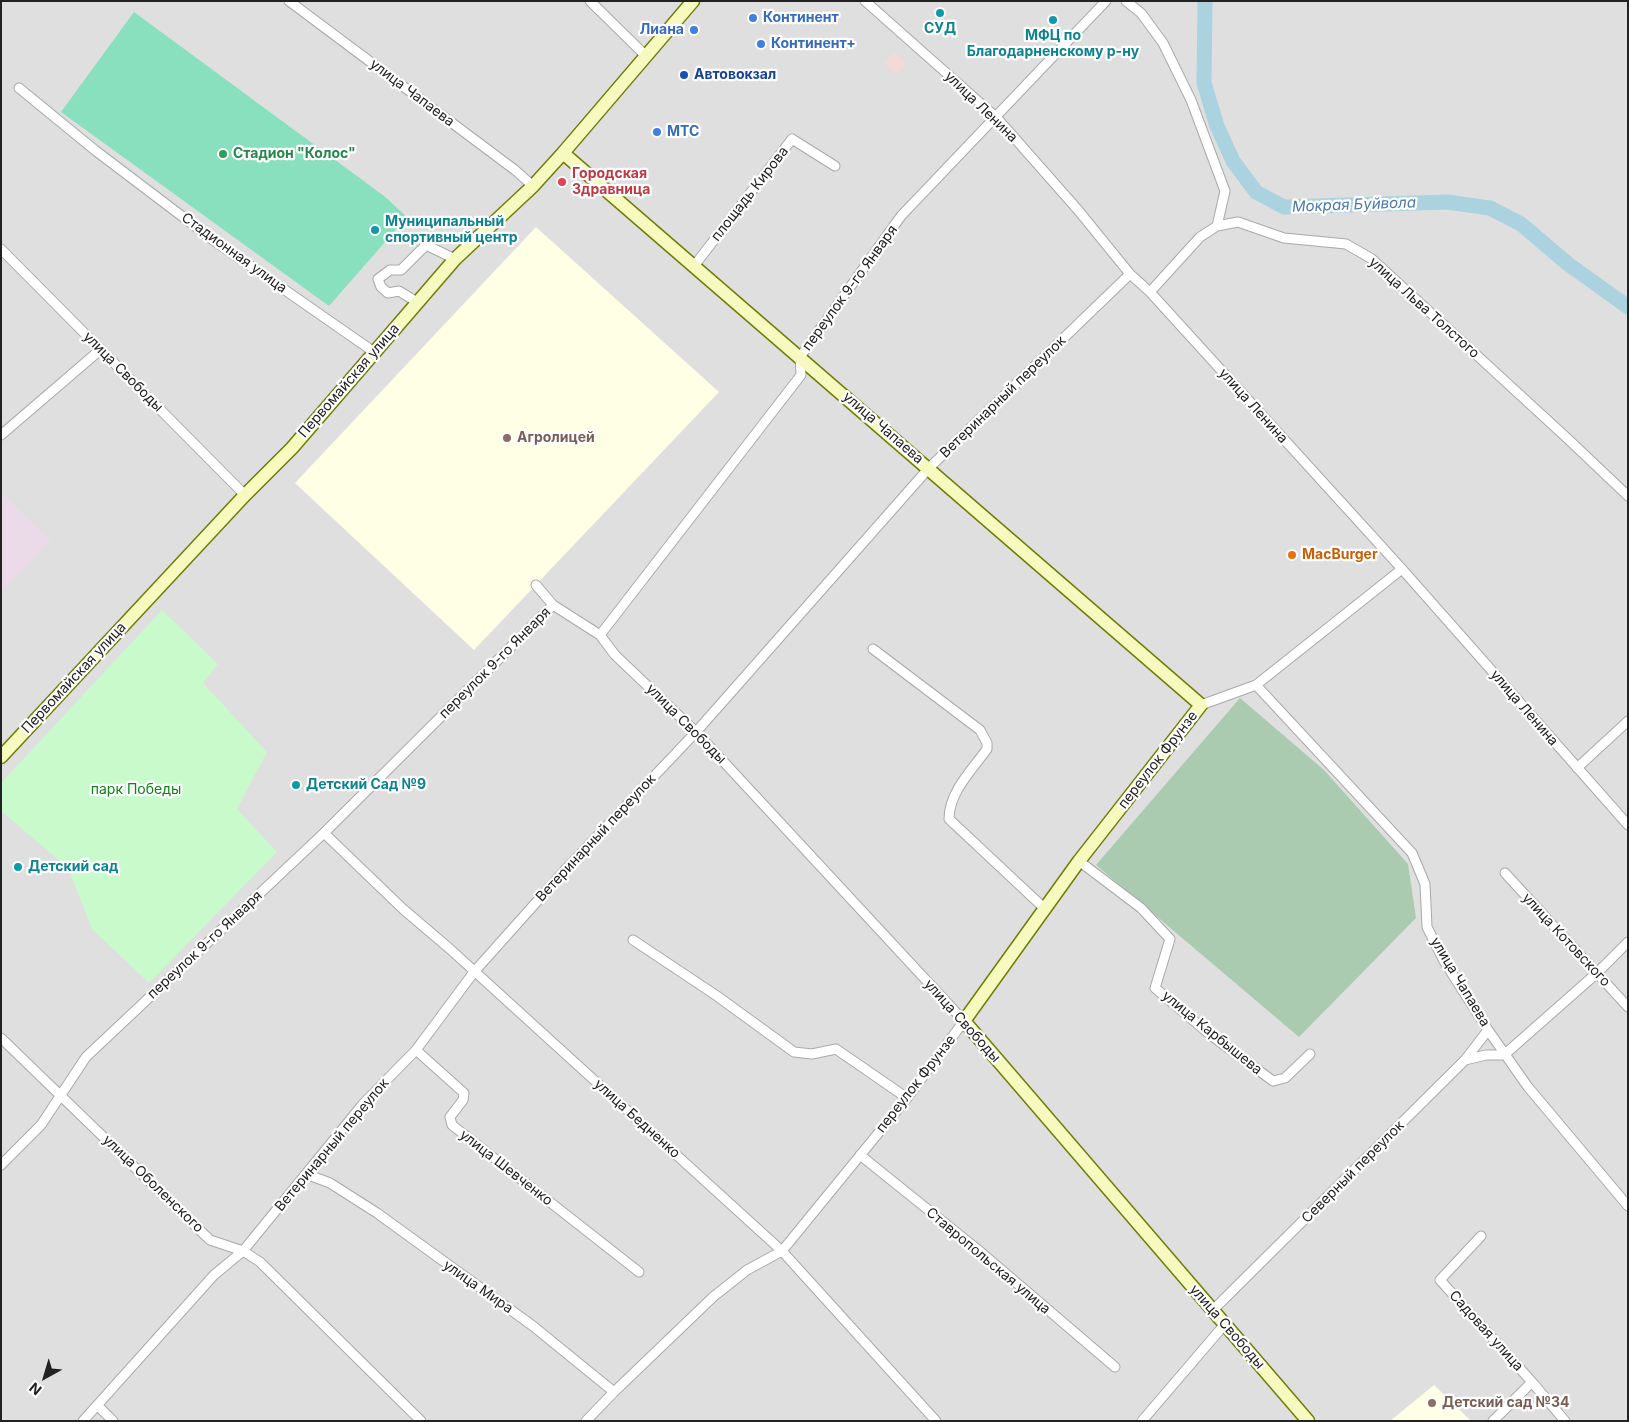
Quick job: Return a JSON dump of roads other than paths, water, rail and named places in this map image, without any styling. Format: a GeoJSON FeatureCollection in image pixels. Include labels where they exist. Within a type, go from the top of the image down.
{"type":"FeatureCollection","features":[{"type":"Feature","properties":{"kind":"main road","name":"Первомайская улица"},"geometry":{"type":"LineString","coordinates":[[1,757],[245,495],[292,448],[455,259],[533,186],[693,1]]}},
{"type":"Feature","properties":{"kind":"main road","name":"улица Чапаева"},"geometry":{"type":"LineString","coordinates":[[563,152],[1200,705]]}},
{"type":"Feature","properties":{"kind":"main road","name":"переулок Фрунзе"},"geometry":{"type":"LineString","coordinates":[[964,1022],[1044,908],[1200,705]]}},
{"type":"Feature","properties":{"kind":"main road","name":"улица Свободы"},"geometry":{"type":"LineString","coordinates":[[964,1022],[1308,1421]]}},
{"type":"Feature","properties":{"kind":"street","name":"улица Чапаева"},"geometry":{"type":"LineString","coordinates":[[289,1],[507,164],[533,186]]}},
{"type":"Feature","properties":{"kind":"street"},"geometry":{"type":"LineString","coordinates":[[590,1],[646,56]]}},
{"type":"Feature","properties":{"kind":"street","name":"улица Ленина"},"geometry":{"type":"LineString","coordinates":[[865,1],[996,117],[1078,210],[1130,274],[1150,292],[1402,569],[1628,826]]}},
{"type":"Feature","properties":{"kind":"street","name":"переулок 9-го Января"},"geometry":{"type":"LineString","coordinates":[[1,1164],[41,1125],[86,1057],[324,833],[553,605],[600,635],[802,376],[800,357],[901,216],[1106,1]]}},
{"type":"Feature","properties":{"kind":"street"},"geometry":{"type":"LineString","coordinates":[[1126,1],[1141,13],[1162,43],[1190,100],[1225,191],[1217,226],[1200,237],[1150,292]]}},
{"type":"Feature","properties":{"kind":"street","name":"Стадионная улица"},"geometry":{"type":"LineString","coordinates":[[19,88],[96,151],[216,242],[374,352]]}},
{"type":"Feature","properties":{"kind":"street","name":"площадь Кирова"},"geometry":{"type":"LineString","coordinates":[[694,266],[792,139],[835,166]]}},
{"type":"Feature","properties":{"kind":"street","name":"улица Льва Толстого"},"geometry":{"type":"LineString","coordinates":[[1217,226],[1238,222],[1284,238],[1346,244],[1372,259],[1568,438],[1628,496]]}},
{"type":"Feature","properties":{"kind":"street"},"geometry":{"type":"LineString","coordinates":[[417,302],[399,291],[388,293],[381,287],[378,279],[390,270],[400,270],[426,246],[455,259]]}},
{"type":"Feature","properties":{"kind":"street","name":"улица Свободы"},"geometry":{"type":"LineString","coordinates":[[1,249],[245,495]]}},
{"type":"Feature","properties":{"kind":"street","name":"Ветеринарный переулок"},"geometry":{"type":"LineString","coordinates":[[83,1421],[214,1275],[243,1251],[363,1104],[416,1050],[474,972],[566,869],[696,732],[929,468],[1130,274]]}},
{"type":"Feature","properties":{"kind":"street"},"geometry":{"type":"LineString","coordinates":[[1,435],[100,350]]}},
{"type":"Feature","properties":{"kind":"street"},"geometry":{"type":"LineString","coordinates":[[1200,705],[1256,685],[1402,569]]}},
{"type":"Feature","properties":{"kind":"street"},"geometry":{"type":"LineString","coordinates":[[536,585],[553,605]]}},
{"type":"Feature","properties":{"kind":"street","name":"улица Свободы"},"geometry":{"type":"LineString","coordinates":[[600,635],[615,655],[696,732],[964,1022]]}},
{"type":"Feature","properties":{"kind":"street"},"geometry":{"type":"LineString","coordinates":[[873,649],[980,730],[987,743],[987,749],[953,797],[949,809],[949,819],[1044,908]]}},
{"type":"Feature","properties":{"kind":"street","name":"улица Чапаева"},"geometry":{"type":"LineString","coordinates":[[1256,685],[1412,853],[1425,884],[1427,927],[1444,961],[1504,1055],[1528,1087],[1628,1206]]}},
{"type":"Feature","properties":{"kind":"street"},"geometry":{"type":"LineString","coordinates":[[1577,768],[1628,721]]}},
{"type":"Feature","properties":{"kind":"street","name":"улица Бедненко"},"geometry":{"type":"LineString","coordinates":[[324,833],[403,909],[782,1251],[936,1421]]}},
{"type":"Feature","properties":{"kind":"street","name":"улица Карбышева"},"geometry":{"type":"LineString","coordinates":[[1079,861],[1140,908],[1170,939],[1155,988],[1212,1036],[1273,1082],[1285,1078],[1310,1054]]}},
{"type":"Feature","properties":{"kind":"street","name":"улица Котовского"},"geometry":{"type":"LineString","coordinates":[[1505,873],[1628,1007]]}},
{"type":"Feature","properties":{"kind":"street"},"geometry":{"type":"LineString","coordinates":[[633,940],[724,1001],[794,1052],[812,1054],[836,1049],[907,1098]]}},
{"type":"Feature","properties":{"kind":"street"},"geometry":{"type":"LineString","coordinates":[[1465,1060],[1486,1055],[1504,1055],[1597,973],[1628,942]]}},
{"type":"Feature","properties":{"kind":"street","name":"переулок Фрунзе"},"geometry":{"type":"LineString","coordinates":[[586,1421],[713,1297],[747,1270],[782,1251],[907,1098],[964,1022]]}},
{"type":"Feature","properties":{"kind":"street","name":"Северный переулок"},"geometry":{"type":"LineString","coordinates":[[1213,1310],[1465,1060],[1488,1030]]}},
{"type":"Feature","properties":{"kind":"street","name":"улица Оболенского"},"geometry":{"type":"LineString","coordinates":[[1,1038],[210,1240],[243,1251],[260,1262],[421,1421]]}},
{"type":"Feature","properties":{"kind":"street","name":"улица Шевченко"},"geometry":{"type":"LineString","coordinates":[[416,1050],[464,1094],[464,1100],[450,1117],[452,1125],[639,1272]]}},
{"type":"Feature","properties":{"kind":"street","name":"Ставропольская улица"},"geometry":{"type":"LineString","coordinates":[[860,1155],[977,1249],[1114,1367]]}},
{"type":"Feature","properties":{"kind":"street","name":"улица Мира"},"geometry":{"type":"LineString","coordinates":[[306,1174],[320,1178],[378,1213],[533,1326],[614,1392]]}},
{"type":"Feature","properties":{"kind":"street","name":"Садовая улица"},"geometry":{"type":"LineString","coordinates":[[1481,1236],[1440,1280],[1565,1421]]}},
{"type":"Feature","properties":{"kind":"street"},"geometry":{"type":"LineString","coordinates":[[1142,1421],[1225,1324]]}},
{"type":"Feature","properties":{"kind":"street","name":"Садовая улица"},"geometry":{"type":"LineString","coordinates":[[1493,1421],[1532,1382]]}},
{"type":"Feature","properties":{"kind":"street"},"geometry":{"type":"LineString","coordinates":[[98,1406],[113,1421]]}},
{"type":"Feature","properties":{"kind":"waterway","name":"Мокрая Буйвола"},"geometry":{"type":"LineString","coordinates":[[1205,1],[1204,83],[1217,126],[1233,161],[1256,192],[1284,207],[1447,202],[1490,208],[1521,224],[1568,264],[1628,307]]}},
{"type":"Feature","properties":{"kind":"place","name":"СУД"},"geometry":{"type":"Point","coordinates":[940,13]}},
{"type":"Feature","properties":{"kind":"place","name":"Континент"},"geometry":{"type":"Point","coordinates":[753,18]}},
{"type":"Feature","properties":{"kind":"place","name":"МФЦ по Благодарненскому р-ну"},"geometry":{"type":"Point","coordinates":[1053,20]}},
{"type":"Feature","properties":{"kind":"place","name":"Лиана"},"geometry":{"type":"Point","coordinates":[694,30]}},
{"type":"Feature","properties":{"kind":"place","name":"Континент+"},"geometry":{"type":"Point","coordinates":[761,44]}},
{"type":"Feature","properties":{"kind":"place","name":"Автовокзал"},"geometry":{"type":"Point","coordinates":[684,75]}},
{"type":"Feature","properties":{"kind":"place","name":"МТС"},"geometry":{"type":"Point","coordinates":[657,132]}},
{"type":"Feature","properties":{"kind":"place","name":"Стадион \"Колос\""},"geometry":{"type":"Point","coordinates":[223,154]}},
{"type":"Feature","properties":{"kind":"place","name":"Городская Здравница"},"geometry":{"type":"Point","coordinates":[562,182]}},
{"type":"Feature","properties":{"kind":"place","name":"Муниципальный спортивный центр"},"geometry":{"type":"Point","coordinates":[375,230]}},
{"type":"Feature","properties":{"kind":"place","name":"Агролицей"},"geometry":{"type":"Point","coordinates":[507,438]}},
{"type":"Feature","properties":{"kind":"place","name":"MacBurger"},"geometry":{"type":"Point","coordinates":[1292,555]}},
{"type":"Feature","properties":{"kind":"place","name":"Детский Сад №9"},"geometry":{"type":"Point","coordinates":[296,785]}},
{"type":"Feature","properties":{"kind":"place","name":"Детский сад"},"geometry":{"type":"Point","coordinates":[18,867]}},
{"type":"Feature","properties":{"kind":"place","name":"Детский сад №34"},"geometry":{"type":"Point","coordinates":[1432,1403]}},
{"type":"Feature","properties":{"kind":"park label","name":"парк Победы"},"geometry":{"type":"Point","coordinates":[136,790]}}]}
